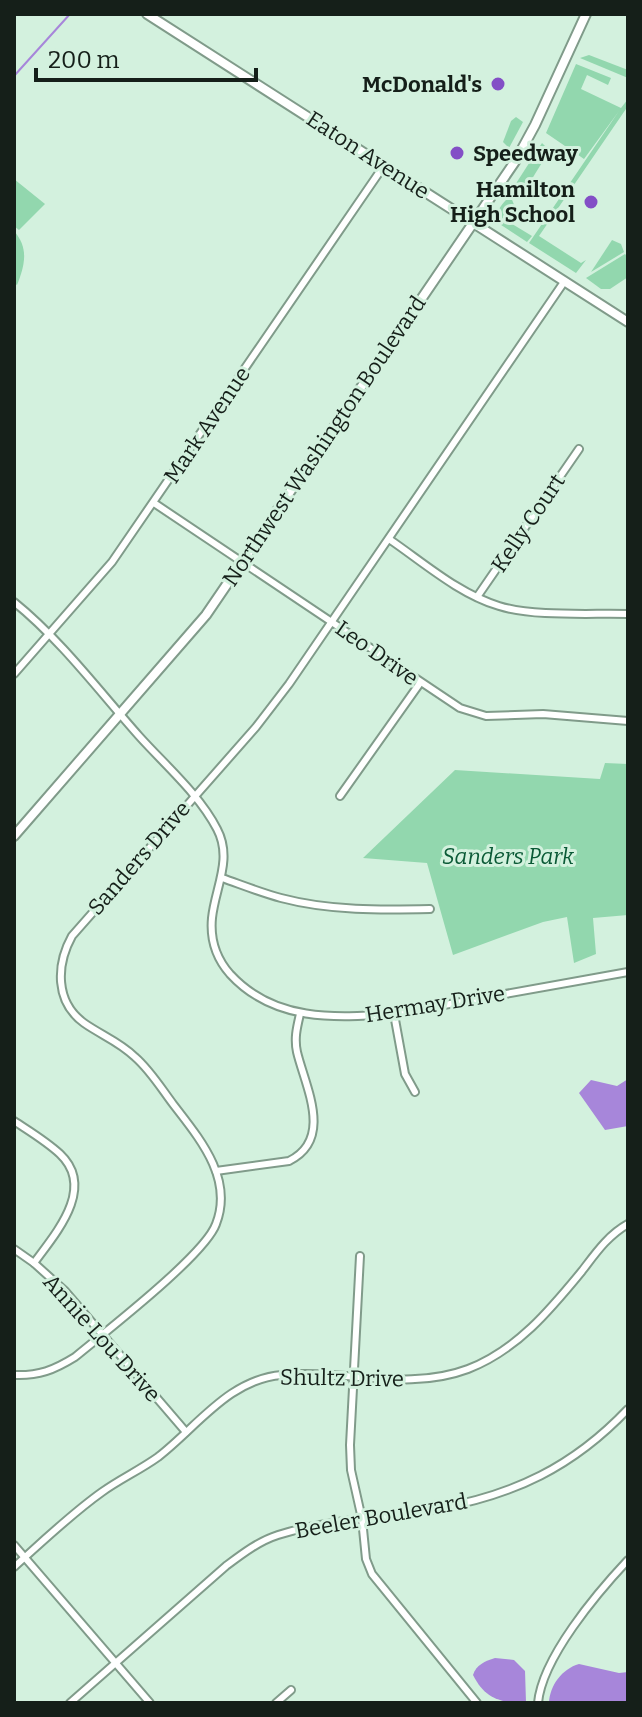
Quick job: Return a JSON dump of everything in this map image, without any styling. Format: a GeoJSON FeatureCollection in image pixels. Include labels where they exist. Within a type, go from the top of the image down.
{"type":"FeatureCollection","features":[{"type":"Feature","properties":{"kind":"main road","name":"Eaton Avenue"},"geometry":{"type":"LineString","coordinates":[[147,14],[628,322]]}},
{"type":"Feature","properties":{"kind":"main road","name":"Northwest Washington Boulevard"},"geometry":{"type":"LineString","coordinates":[[14,836],[206,615],[526,144],[586,14]]}},
{"type":"Feature","properties":{"kind":"street","name":"Mark Avenue"},"geometry":{"type":"LineString","coordinates":[[14,674],[112,562],[385,164]]}},
{"type":"Feature","properties":{"kind":"street","name":"Sanders Drive"},"geometry":{"type":"LineString","coordinates":[[14,1375],[35,1376],[56,1369],[102,1335],[197,1251],[216,1225],[220,1208],[216,1171],[209,1152],[151,1074],[120,1043],[82,1022],[64,997],[60,966],[64,950],[72,936],[256,727],[333,622],[564,282]]}},
{"type":"Feature","properties":{"kind":"street","name":"Kelly Court"},"geometry":{"type":"LineString","coordinates":[[477,597],[579,449]]}},
{"type":"Feature","properties":{"kind":"street","name":"Leo Drive"},"geometry":{"type":"LineString","coordinates":[[154,503],[460,708],[486,716],[543,714],[628,721]]}},
{"type":"Feature","properties":{"kind":"street"},"geometry":{"type":"LineString","coordinates":[[389,539],[455,585],[499,606],[520,611],[628,614]]}},
{"type":"Feature","properties":{"kind":"street","name":"Hermay Drive"},"geometry":{"type":"LineString","coordinates":[[14,602],[50,635],[194,796],[217,827],[222,839],[222,878],[214,901],[212,939],[224,968],[248,992],[300,1014],[394,1014],[628,972]]}},
{"type":"Feature","properties":{"kind":"street"},"geometry":{"type":"LineString","coordinates":[[340,796],[420,683]]}},
{"type":"Feature","properties":{"kind":"street"},"geometry":{"type":"LineString","coordinates":[[222,878],[282,898],[323,905],[362,909],[430,909]]}},
{"type":"Feature","properties":{"kind":"street"},"geometry":{"type":"LineString","coordinates":[[216,1171],[289,1161],[299,1157],[305,1149],[314,1120],[313,1102],[297,1051],[295,1035],[300,1014]]}},
{"type":"Feature","properties":{"kind":"street"},"geometry":{"type":"LineString","coordinates":[[394,1014],[405,1074],[415,1092]]}},
{"type":"Feature","properties":{"kind":"street"},"geometry":{"type":"LineString","coordinates":[[14,1121],[61,1155],[70,1167],[74,1181],[71,1207],[65,1222],[34,1263]]}},
{"type":"Feature","properties":{"kind":"street","name":"Shultz Drive"},"geometry":{"type":"LineString","coordinates":[[14,1567],[101,1493],[158,1457],[223,1399],[249,1383],[282,1375],[399,1381],[437,1377],[469,1369],[501,1352],[525,1335],[550,1310],[606,1241],[628,1224]]}},
{"type":"Feature","properties":{"kind":"street","name":"Annie Lou Drive"},"geometry":{"type":"LineString","coordinates":[[14,1249],[65,1291],[186,1432]]}},
{"type":"Feature","properties":{"kind":"street"},"geometry":{"type":"LineString","coordinates":[[360,1256],[352,1378],[351,1470],[362,1519],[366,1559],[372,1574],[477,1703]]}},
{"type":"Feature","properties":{"kind":"street","name":"Beeler Boulevard"},"geometry":{"type":"LineString","coordinates":[[70,1703],[226,1566],[251,1548],[276,1535],[448,1506],[498,1494],[557,1468],[590,1446],[628,1409]]}},
{"type":"Feature","properties":{"kind":"street"},"geometry":{"type":"LineString","coordinates":[[14,1545],[150,1703]]}},
{"type":"Feature","properties":{"kind":"street"},"geometry":{"type":"LineString","coordinates":[[538,1703],[545,1674],[554,1655],[628,1560]]}},
{"type":"Feature","properties":{"kind":"street"},"geometry":{"type":"LineString","coordinates":[[276,1703],[291,1690]]}},
{"type":"Feature","properties":{"kind":"green space"},"geometry":{"type":"Polygon","coordinates":[[[589,55],[628,70],[628,78],[580,58],[589,55]]]}},
{"type":"Feature","properties":{"kind":"green space"},"geometry":{"type":"Polygon","coordinates":[[[576,64],[611,78],[608,85],[587,75],[581,89],[621,108],[628,99],[628,106],[539,236],[581,263],[586,260],[576,273],[529,243],[619,111],[584,159],[546,133],[576,64]]]}},
{"type":"Feature","properties":{"kind":"green space"},"geometry":{"type":"Polygon","coordinates":[[[516,117],[523,122],[509,148],[503,142],[511,121],[516,117]]]}},
{"type":"Feature","properties":{"kind":"green space"},"geometry":{"type":"Polygon","coordinates":[[[542,143],[549,150],[548,153],[530,182],[518,187],[515,185],[542,143]]]}},
{"type":"Feature","properties":{"kind":"green space"},"geometry":{"type":"Polygon","coordinates":[[[14,179],[45,204],[19,230],[14,226],[14,179]]]}},
{"type":"Feature","properties":{"kind":"green space"},"geometry":{"type":"Polygon","coordinates":[[[510,195],[515,207],[507,221],[532,236],[527,242],[498,223],[498,212],[510,195]]]}},
{"type":"Feature","properties":{"kind":"green space"},"geometry":{"type":"Polygon","coordinates":[[[14,231],[24,250],[17,285],[14,283],[14,231]]]}},
{"type":"Feature","properties":{"kind":"green space"},"geometry":{"type":"Polygon","coordinates":[[[612,240],[621,244],[624,252],[591,272],[612,240]]]}},
{"type":"Feature","properties":{"kind":"green space"},"geometry":{"type":"Polygon","coordinates":[[[625,254],[628,257],[628,277],[610,289],[601,289],[586,278],[625,254]]]}},
{"type":"Feature","properties":{"kind":"green space","name":"Sanders Park"},"geometry":{"type":"Polygon","coordinates":[[[605,763],[628,764],[628,915],[593,918],[596,954],[574,963],[567,917],[543,922],[453,955],[427,863],[363,858],[455,770],[600,779],[605,763]]]}},
{"type":"Feature","properties":{"kind":"shaded area"},"geometry":{"type":"Polygon","coordinates":[[[628,1079],[628,1126],[605,1130],[579,1093],[591,1080],[617,1086],[628,1079]]]}},
{"type":"Feature","properties":{"kind":"shaded area"},"geometry":{"type":"Polygon","coordinates":[[[495,1658],[514,1660],[525,1671],[526,1703],[495,1698],[478,1683],[473,1675],[476,1669],[495,1658]]]}},
{"type":"Feature","properties":{"kind":"shaded area"},"geometry":{"type":"Polygon","coordinates":[[[579,1664],[619,1673],[628,1672],[628,1703],[549,1703],[558,1679],[579,1664]]]}},
{"type":"Feature","properties":{"kind":"waterway"},"geometry":{"type":"LineString","coordinates":[[14,76],[70,14]]}},
{"type":"Feature","properties":{"kind":"place","name":"McDonald's"},"geometry":{"type":"Point","coordinates":[498,84]}},
{"type":"Feature","properties":{"kind":"place","name":"Speedway"},"geometry":{"type":"Point","coordinates":[457,153]}},
{"type":"Feature","properties":{"kind":"place","name":"Hamilton High School"},"geometry":{"type":"Point","coordinates":[591,202]}}]}
